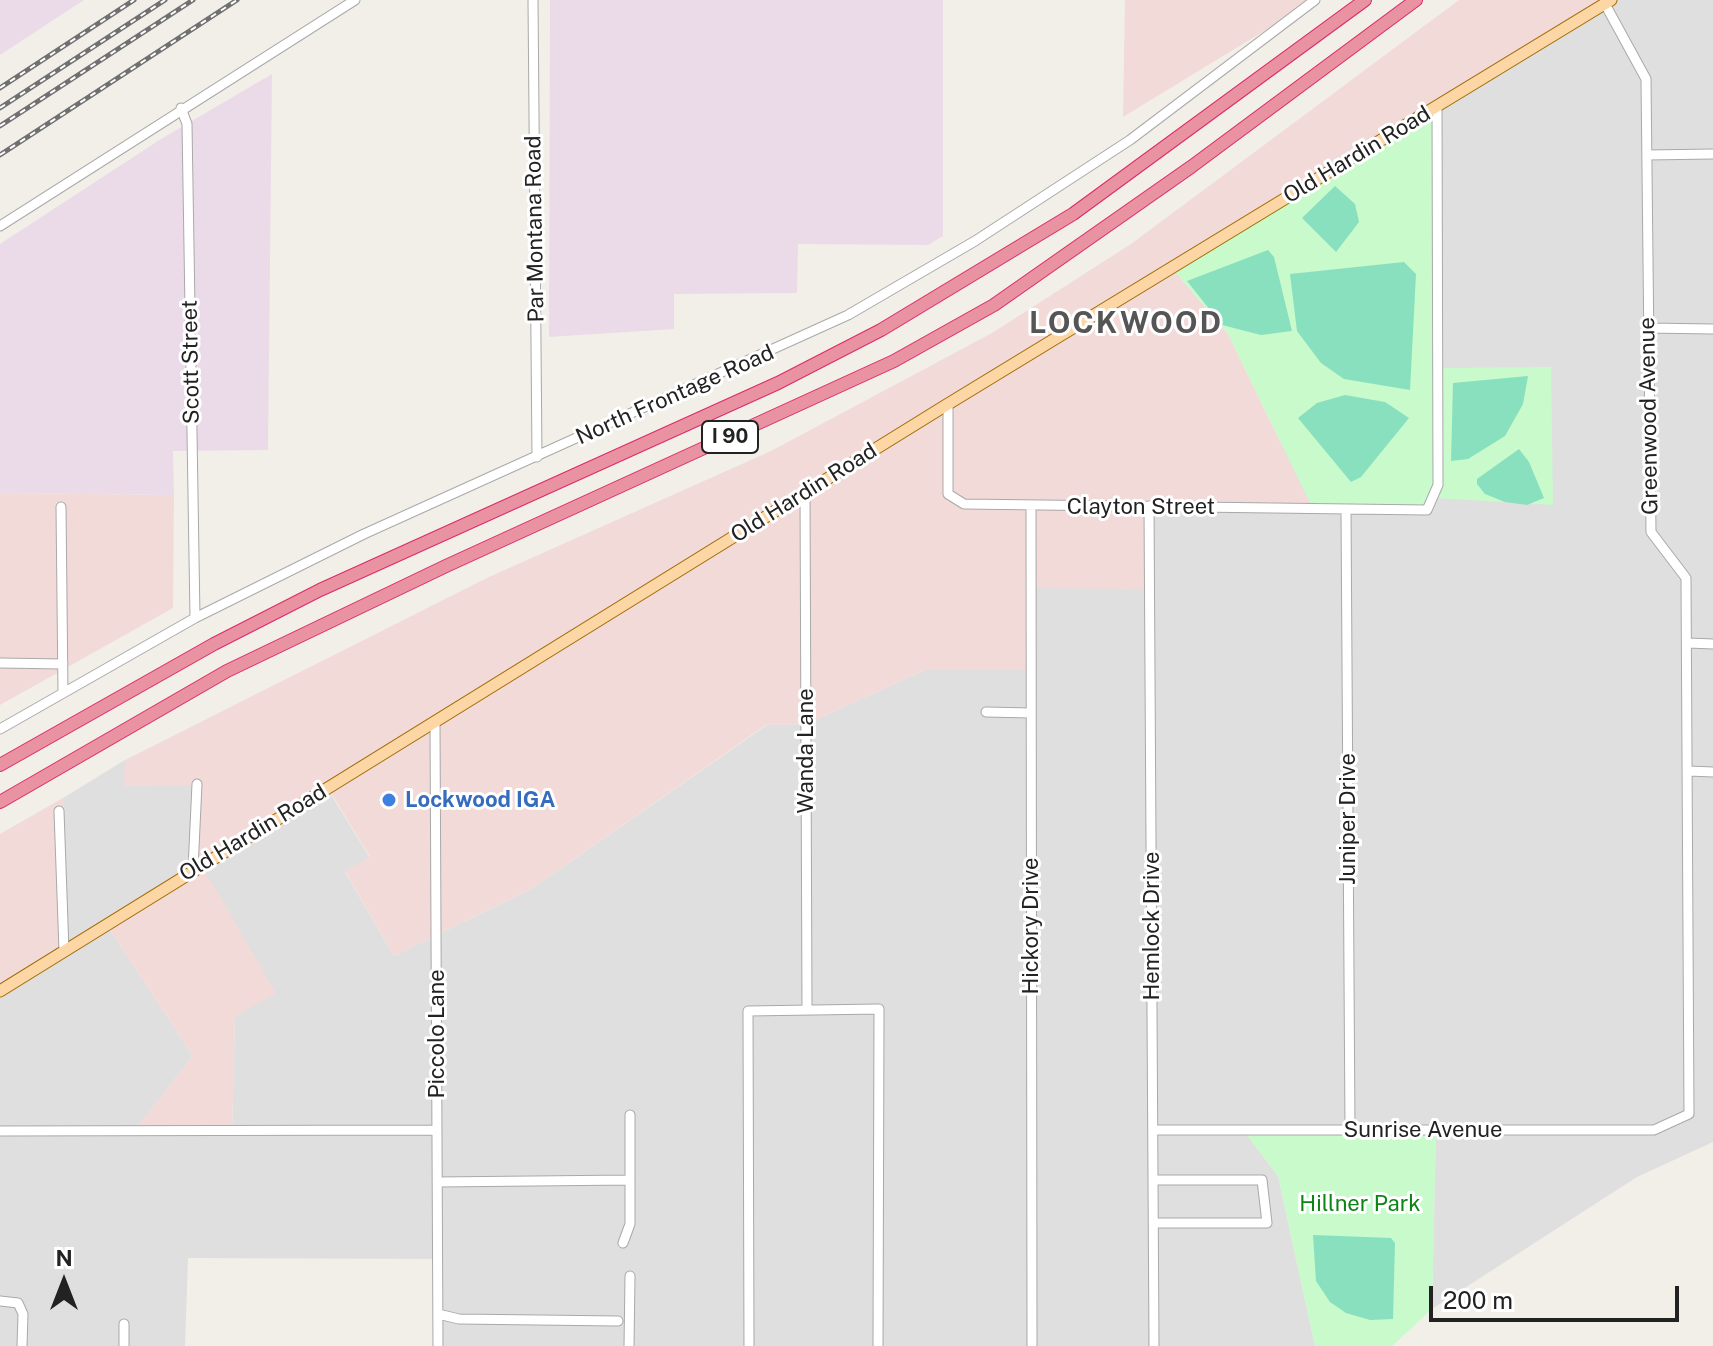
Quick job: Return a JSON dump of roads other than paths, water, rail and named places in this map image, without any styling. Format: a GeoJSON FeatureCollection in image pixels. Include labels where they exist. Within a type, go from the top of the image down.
{"type":"FeatureCollection","features":[{"type":"Feature","properties":{"kind":"highway","name":"I 90"},"geometry":{"type":"LineString","coordinates":[[0,765],[214,644],[320,590],[778,383],[881,330],[1073,214],[1365,0]]}},
{"type":"Feature","properties":{"kind":"highway","name":"I 90"},"geometry":{"type":"LineString","coordinates":[[0,802],[227,671],[446,566],[894,361],[994,305],[1191,167],[1416,0]]}},
{"type":"Feature","properties":{"kind":"main road","name":"Old Hardin Road"},"geometry":{"type":"LineString","coordinates":[[0,991],[948,404],[1608,2]]}},
{"type":"Feature","properties":{"kind":"street"},"geometry":{"type":"LineString","coordinates":[[0,226],[355,0]]}},
{"type":"Feature","properties":{"kind":"street","name":"Par Montana Road"},"geometry":{"type":"LineString","coordinates":[[533,0],[537,457]]}},
{"type":"Feature","properties":{"kind":"street","name":"North Frontage Road"},"geometry":{"type":"LineString","coordinates":[[0,729],[195,618],[364,534],[848,315],[975,241],[1130,140],[1315,0]]}},
{"type":"Feature","properties":{"kind":"street","name":"Greenwood Avenue"},"geometry":{"type":"LineString","coordinates":[[1608,2],[1646,79],[1651,532],[1686,578],[1689,643],[1689,1114]]}},
{"type":"Feature","properties":{"kind":"street","name":"Clayton Street"},"geometry":{"type":"LineString","coordinates":[[948,404],[948,494],[964,504],[1427,510],[1438,485],[1437,106]]}},
{"type":"Feature","properties":{"kind":"street","name":"Scott Street"},"geometry":{"type":"LineString","coordinates":[[181,108],[187,124],[195,618]]}},
{"type":"Feature","properties":{"kind":"street"},"geometry":{"type":"LineString","coordinates":[[1647,155],[1713,154]]}},
{"type":"Feature","properties":{"kind":"street"},"geometry":{"type":"LineString","coordinates":[[1647,328],[1713,329]]}},
{"type":"Feature","properties":{"kind":"street","name":"Wanda Lane"},"geometry":{"type":"LineString","coordinates":[[805,492],[807,1009]]}},
{"type":"Feature","properties":{"kind":"street","name":"Hickory Drive"},"geometry":{"type":"LineString","coordinates":[[1031,506],[1032,1346]]}},
{"type":"Feature","properties":{"kind":"street","name":"Hemlock Drive"},"geometry":{"type":"LineString","coordinates":[[1149,506],[1154,1346]]}},
{"type":"Feature","properties":{"kind":"street"},"geometry":{"type":"LineString","coordinates":[[61,507],[63,693]]}},
{"type":"Feature","properties":{"kind":"street","name":"Juniper Drive"},"geometry":{"type":"LineString","coordinates":[[1346,509],[1350,1129]]}},
{"type":"Feature","properties":{"kind":"street"},"geometry":{"type":"LineString","coordinates":[[1689,643],[1713,644]]}},
{"type":"Feature","properties":{"kind":"street"},"geometry":{"type":"LineString","coordinates":[[0,663],[63,664]]}},
{"type":"Feature","properties":{"kind":"street"},"geometry":{"type":"LineString","coordinates":[[986,712],[1031,713]]}},
{"type":"Feature","properties":{"kind":"street","name":"Piccolo Lane"},"geometry":{"type":"LineString","coordinates":[[435,723],[438,1346]]}},
{"type":"Feature","properties":{"kind":"street"},"geometry":{"type":"LineString","coordinates":[[1689,771],[1713,772]]}},
{"type":"Feature","properties":{"kind":"street"},"geometry":{"type":"LineString","coordinates":[[193,869],[197,784]]}},
{"type":"Feature","properties":{"kind":"street"},"geometry":{"type":"LineString","coordinates":[[59,811],[64,951]]}},
{"type":"Feature","properties":{"kind":"street"},"geometry":{"type":"LineString","coordinates":[[749,1346],[748,1011],[879,1009],[878,1346]]}},
{"type":"Feature","properties":{"kind":"street","name":"Sunrise Avenue"},"geometry":{"type":"LineString","coordinates":[[1154,1130],[1654,1130],[1689,1114]]}},
{"type":"Feature","properties":{"kind":"street"},"geometry":{"type":"LineString","coordinates":[[623,1243],[630,1224],[630,1115]]}},
{"type":"Feature","properties":{"kind":"street"},"geometry":{"type":"LineString","coordinates":[[0,1131],[437,1130]]}},
{"type":"Feature","properties":{"kind":"street"},"geometry":{"type":"LineString","coordinates":[[437,1182],[630,1180]]}},
{"type":"Feature","properties":{"kind":"street"},"geometry":{"type":"LineString","coordinates":[[1154,1180],[1262,1180],[1267,1223],[1154,1223]]}},
{"type":"Feature","properties":{"kind":"street"},"geometry":{"type":"LineString","coordinates":[[629,1346],[630,1276]]}},
{"type":"Feature","properties":{"kind":"street"},"geometry":{"type":"LineString","coordinates":[[0,1301],[18,1303],[23,1314],[22,1346]]}},
{"type":"Feature","properties":{"kind":"street"},"geometry":{"type":"LineString","coordinates":[[438,1314],[459,1319],[618,1321]]}},
{"type":"Feature","properties":{"kind":"street"},"geometry":{"type":"LineString","coordinates":[[124,1324],[124,1346]]}},
{"type":"Feature","properties":{"kind":"railway"},"geometry":{"type":"LineString","coordinates":[[0,88],[134,0]]}},
{"type":"Feature","properties":{"kind":"railway"},"geometry":{"type":"LineString","coordinates":[[0,108],[165,0]]}},
{"type":"Feature","properties":{"kind":"railway"},"geometry":{"type":"LineString","coordinates":[[0,126],[193,0]]}},
{"type":"Feature","properties":{"kind":"railway"},"geometry":{"type":"LineString","coordinates":[[0,155],[237,0]]}},
{"type":"Feature","properties":{"kind":"place","name":"Lockwood IGA"},"geometry":{"type":"Point","coordinates":[389,800]}},
{"type":"Feature","properties":{"kind":"district","name":"LOCKWOOD"},"geometry":{"type":"Point","coordinates":[1126,324]}},
{"type":"Feature","properties":{"kind":"park label","name":"Hillner Park"},"geometry":{"type":"Point","coordinates":[1360,1204]}}]}
